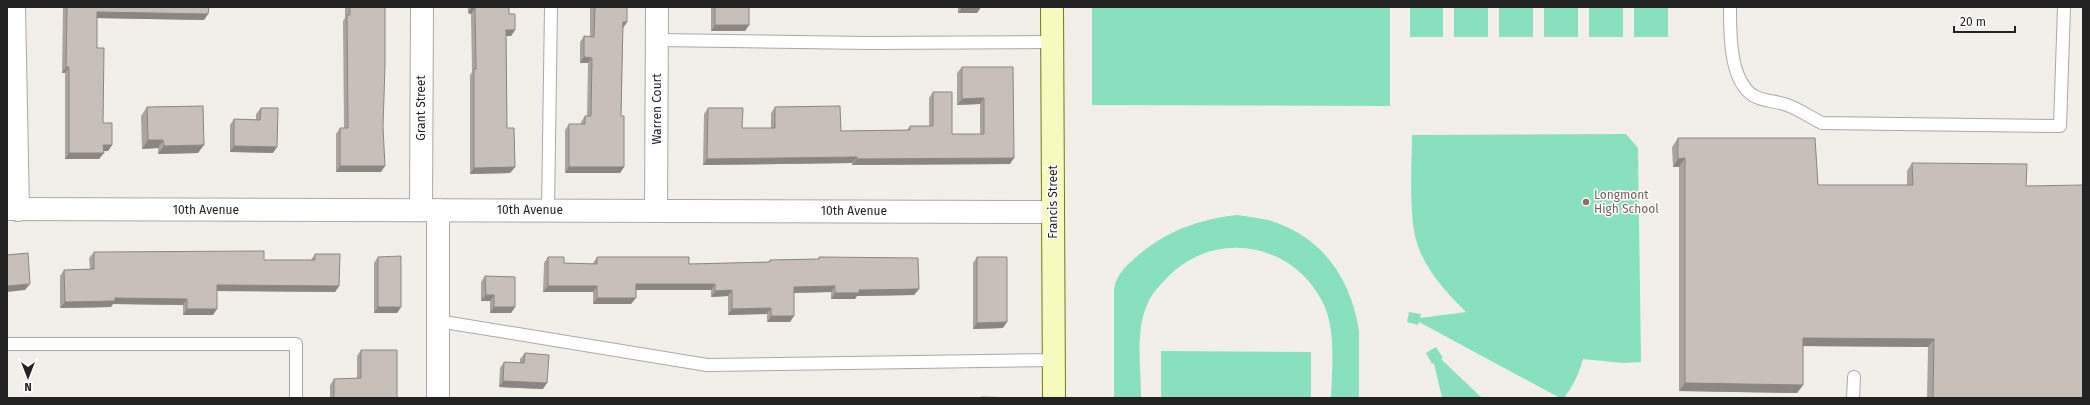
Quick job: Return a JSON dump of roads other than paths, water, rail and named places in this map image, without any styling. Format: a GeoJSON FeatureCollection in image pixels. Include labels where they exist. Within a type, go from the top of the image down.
{"type":"FeatureCollection","features":[{"type":"Feature","properties":{"kind":"street"},"geometry":{"type":"LineString","coordinates":[[12,210],[14,7]]}},
{"type":"Feature","properties":{"kind":"street","name":"Grant Street"},"geometry":{"type":"LineString","coordinates":[[422,7],[429,210],[438,321],[438,398]]}},
{"type":"Feature","properties":{"kind":"street","name":"Warren Court"},"geometry":{"type":"LineString","coordinates":[[656,211],[657,7]]}},
{"type":"Feature","properties":{"kind":"street","name":"Francis Street"},"geometry":{"type":"LineString","coordinates":[[1052,7],[1054,398]]}},
{"type":"Feature","properties":{"kind":"street","name":"10th Avenue"},"geometry":{"type":"LineString","coordinates":[[12,210],[1053,212]]}},
{"type":"Feature","properties":{"kind":"lane"},"geometry":{"type":"LineString","coordinates":[[548,210],[550,7]]}},
{"type":"Feature","properties":{"kind":"lane"},"geometry":{"type":"LineString","coordinates":[[1730,7],[1732,55],[1738,75],[1752,95],[1758,99],[1783,103],[1799,109],[1822,123],[2045,126],[2060,126],[2064,7]]}},
{"type":"Feature","properties":{"kind":"lane"},"geometry":{"type":"LineString","coordinates":[[657,40],[868,43],[1052,42]]}},
{"type":"Feature","properties":{"kind":"lane"},"geometry":{"type":"LineString","coordinates":[[438,321],[707,365],[1054,360]]}},
{"type":"Feature","properties":{"kind":"lane"},"geometry":{"type":"LineString","coordinates":[[7,344],[296,344],[296,398]]}},
{"type":"Feature","properties":{"kind":"lane"},"geometry":{"type":"LineString","coordinates":[[1853,398],[1854,377]]}},
{"type":"Feature","properties":{"kind":"place","name":"Longmont High School"},"geometry":{"type":"Point","coordinates":[1586,202]}}]}
